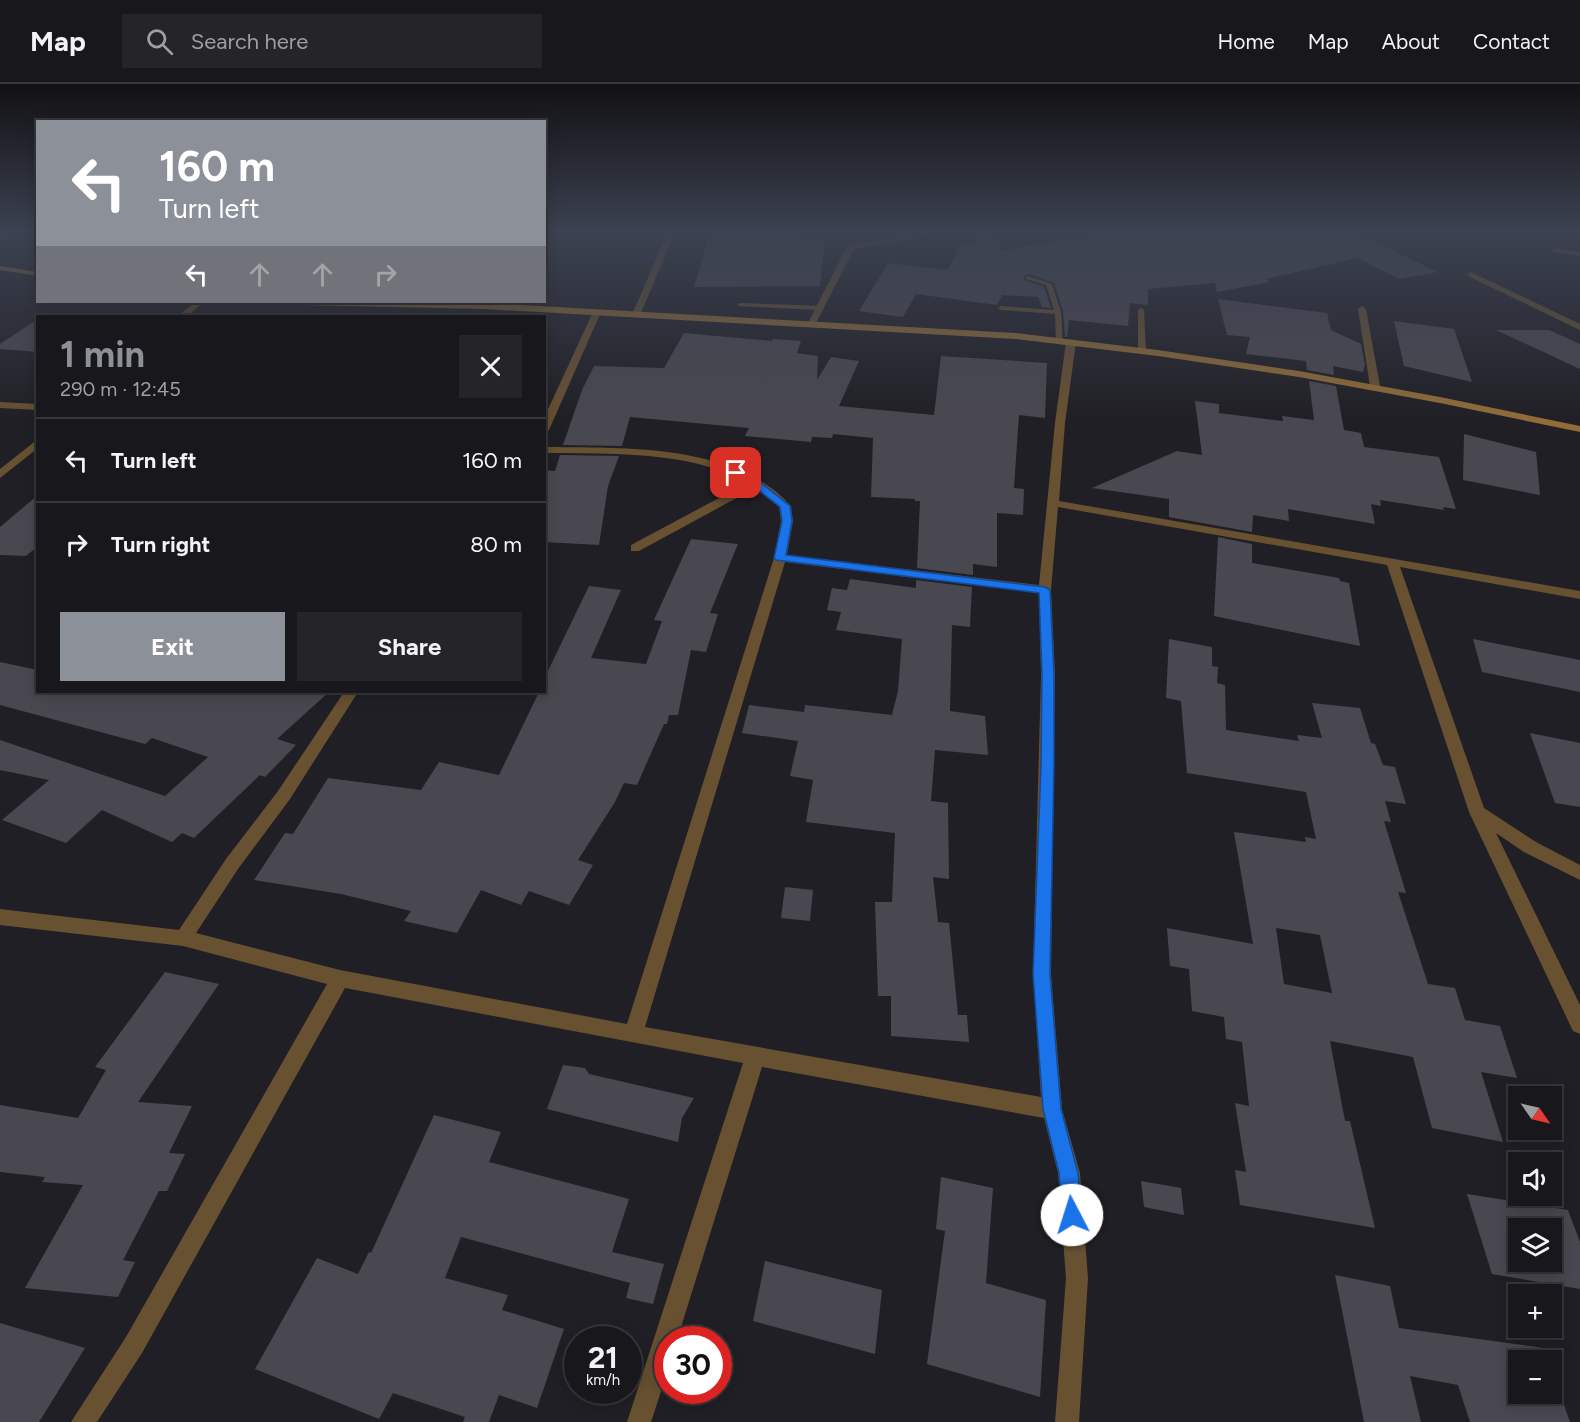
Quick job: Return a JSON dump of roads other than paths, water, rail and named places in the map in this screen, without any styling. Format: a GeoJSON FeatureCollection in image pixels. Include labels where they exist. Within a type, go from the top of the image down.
{"type":"FeatureCollection","features":[{"type":"Feature","properties":{"kind":"street"},"geometry":{"type":"LineString","coordinates":[[636,315],[644,295]]}},
{"type":"Feature","properties":{"kind":"street"},"geometry":{"type":"LineString","coordinates":[[812,323],[826,295]]}},
{"type":"Feature","properties":{"kind":"street"},"geometry":{"type":"LineString","coordinates":[[1515,295],[1580,327]]}},
{"type":"Feature","properties":{"kind":"street"},"geometry":{"type":"LineString","coordinates":[[183,315],[199,303]]}},
{"type":"Feature","properties":{"kind":"street"},"geometry":{"type":"LineString","coordinates":[[449,303],[596,314],[812,323],[1066,341],[1375,386],[1580,429]]}},
{"type":"Feature","properties":{"kind":"street"},"geometry":{"type":"LineString","coordinates":[[1362,309],[1375,386]]}},
{"type":"Feature","properties":{"kind":"street"},"geometry":{"type":"LineString","coordinates":[[546,426],[596,314]]}},
{"type":"Feature","properties":{"kind":"street"},"geometry":{"type":"LineString","coordinates":[[1066,341],[1045,590],[1048,675],[1042,974],[1052,1109],[1068,1173],[1077,1278],[1067,1422]]}},
{"type":"Feature","properties":{"kind":"street"},"geometry":{"type":"LineString","coordinates":[[0,405],[36,407]]}},
{"type":"Feature","properties":{"kind":"street"},"geometry":{"type":"LineString","coordinates":[[0,475],[36,444]]}},
{"type":"Feature","properties":{"kind":"street"},"geometry":{"type":"LineString","coordinates":[[546,450],[669,456],[707,464],[736,473],[756,483],[785,506],[787,521],[780,558],[633,1035]]}},
{"type":"Feature","properties":{"kind":"street"},"geometry":{"type":"LineString","coordinates":[[635,548],[756,483]]}},
{"type":"Feature","properties":{"kind":"street"},"geometry":{"type":"LineString","coordinates":[[1053,503],[1580,596]]}},
{"type":"Feature","properties":{"kind":"street"},"geometry":{"type":"LineString","coordinates":[[780,558],[1045,590]]}},
{"type":"Feature","properties":{"kind":"street"},"geometry":{"type":"LineString","coordinates":[[1392,563],[1477,811],[1580,1025]]}},
{"type":"Feature","properties":{"kind":"street"},"geometry":{"type":"LineString","coordinates":[[183,938],[232,864],[284,795],[350,693]]}},
{"type":"Feature","properties":{"kind":"street"},"geometry":{"type":"LineString","coordinates":[[1477,811],[1530,847],[1580,873]]}},
{"type":"Feature","properties":{"kind":"street"},"geometry":{"type":"LineString","coordinates":[[0,917],[183,938],[340,979],[633,1035],[1052,1109]]}},
{"type":"Feature","properties":{"kind":"street"},"geometry":{"type":"LineString","coordinates":[[83,1422],[134,1345],[340,979]]}},
{"type":"Feature","properties":{"kind":"street"},"geometry":{"type":"LineString","coordinates":[[639,1422],[755,1057]]}},
{"type":"Feature","properties":{"kind":"lane"},"geometry":{"type":"LineString","coordinates":[[1053,295],[1066,341]]}},
{"type":"Feature","properties":{"kind":"lane"},"geometry":{"type":"LineString","coordinates":[[740,305],[820,308]]}},
{"type":"Feature","properties":{"kind":"lane"},"geometry":{"type":"LineString","coordinates":[[1001,308],[1058,312]]}},
{"type":"Feature","properties":{"kind":"lane"},"geometry":{"type":"LineString","coordinates":[[1141,310],[1142,352]]}}]}
